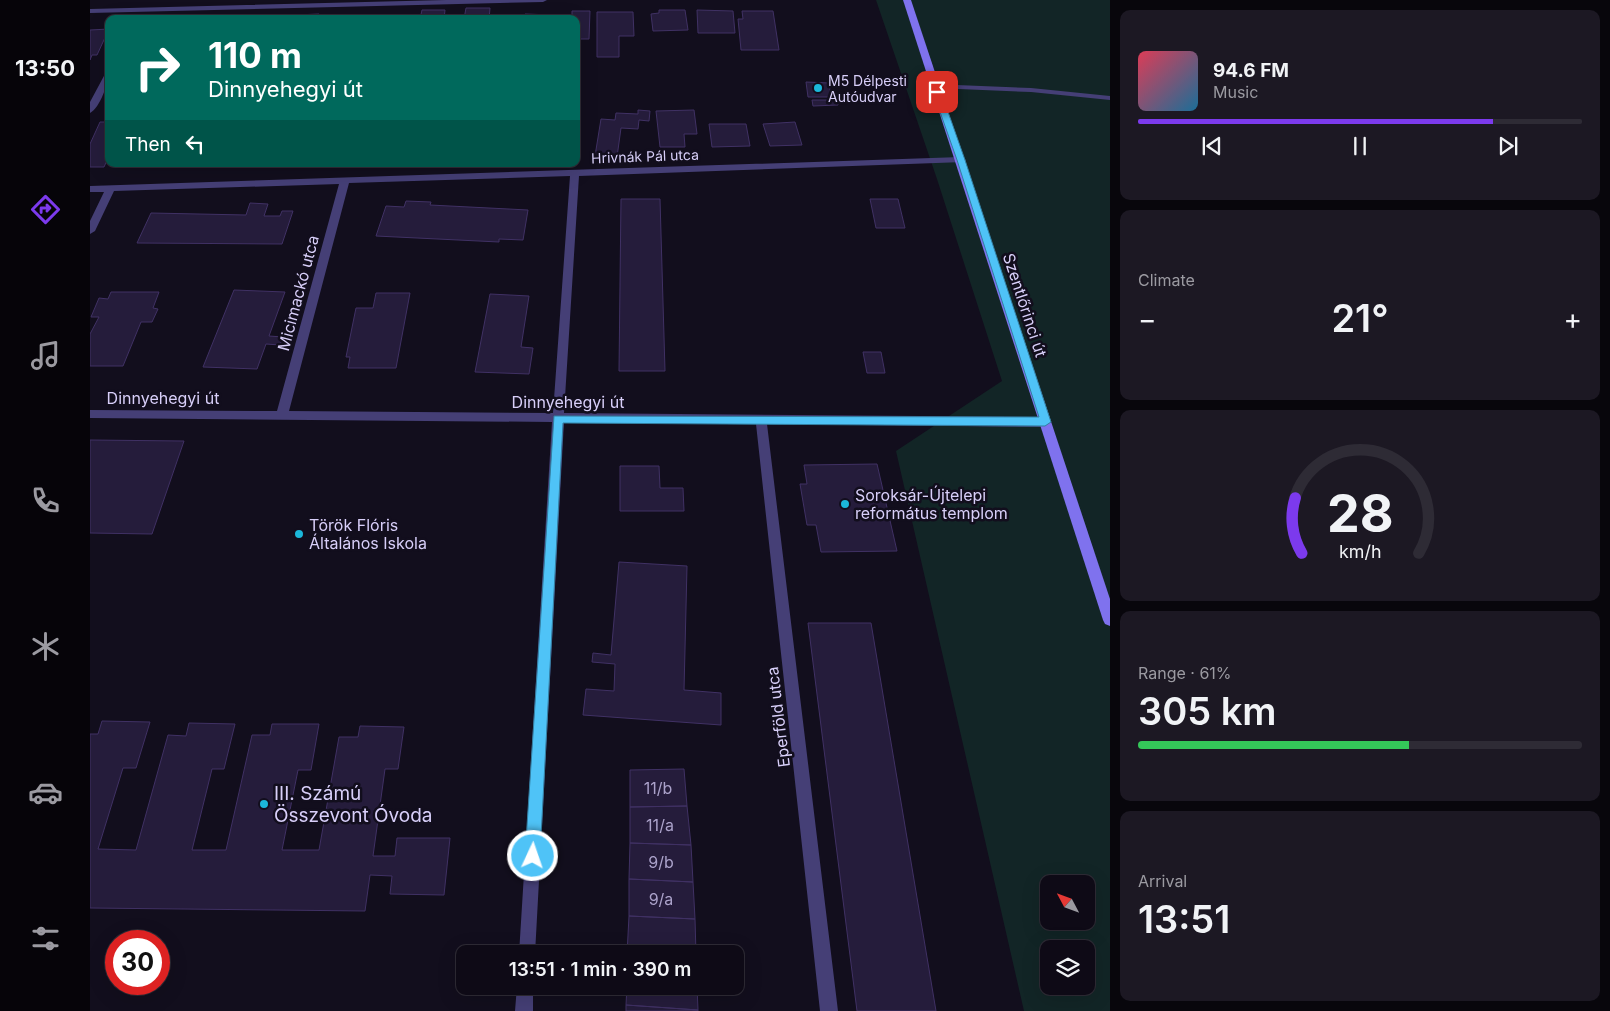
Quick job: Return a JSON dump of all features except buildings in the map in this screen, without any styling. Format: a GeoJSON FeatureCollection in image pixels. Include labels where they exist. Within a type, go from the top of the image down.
{"type":"FeatureCollection","features":[{"type":"Feature","properties":{"kind":"main road","name":"Szentlőrinci út"},"geometry":{"type":"LineString","coordinates":[[906,0],[961,160],[1110,620]]}},
{"type":"Feature","properties":{"kind":"street"},"geometry":{"type":"LineString","coordinates":[[138,15],[143,0]]}},
{"type":"Feature","properties":{"kind":"street"},"geometry":{"type":"LineString","coordinates":[[90,11],[544,0]]}},
{"type":"Feature","properties":{"kind":"street"},"geometry":{"type":"LineString","coordinates":[[90,110],[105,82]]}},
{"type":"Feature","properties":{"kind":"street","name":"Hrivnák Pál utca"},"geometry":{"type":"LineString","coordinates":[[90,189],[345,179],[961,160]]}},
{"type":"Feature","properties":{"kind":"street"},"geometry":{"type":"LineString","coordinates":[[528,945],[558,419],[575,172]]}},
{"type":"Feature","properties":{"kind":"street","name":"Micimackó utca"},"geometry":{"type":"LineString","coordinates":[[282,415],[345,179]]}},
{"type":"Feature","properties":{"kind":"street"},"geometry":{"type":"LineString","coordinates":[[90,231],[111,188]]}},
{"type":"Feature","properties":{"kind":"street","name":"Dinnyehegyi út"},"geometry":{"type":"LineString","coordinates":[[90,414],[1045,422]]}},
{"type":"Feature","properties":{"kind":"street","name":"Eperföld utca"},"geometry":{"type":"LineString","coordinates":[[761,420],[829,1011]]}},
{"type":"Feature","properties":{"kind":"street"},"geometry":{"type":"LineString","coordinates":[[524,1011],[525,995]]}},
{"type":"Feature","properties":{"kind":"lane"},"geometry":{"type":"LineString","coordinates":[[935,86],[1031,90],[1110,98]]}},
{"type":"Feature","properties":{"kind":"green space"},"geometry":{"type":"Polygon","coordinates":[[[876,0],[1110,0],[1110,1011],[1024,1011],[896,451],[1002,381],[937,179],[876,0]]]}},
{"type":"Feature","properties":{"kind":"place","name":"M5 Délpesti Autóudvar"},"geometry":{"type":"Point","coordinates":[818,88]}},
{"type":"Feature","properties":{"kind":"place","name":"Soroksár-Újtelepi református templom"},"geometry":{"type":"Point","coordinates":[845,504]}},
{"type":"Feature","properties":{"kind":"place","name":"Török Flóris Általános Iskola"},"geometry":{"type":"Point","coordinates":[299,534]}},
{"type":"Feature","properties":{"kind":"place","name":"III. Számú Összevont Óvoda"},"geometry":{"type":"Point","coordinates":[264,804]}},
{"type":"Feature","properties":{"kind":"route"},"geometry":{"type":"LineString","coordinates":[[533,856],[558,419],[1045,422],[961,160],[937,92]]}}]}
